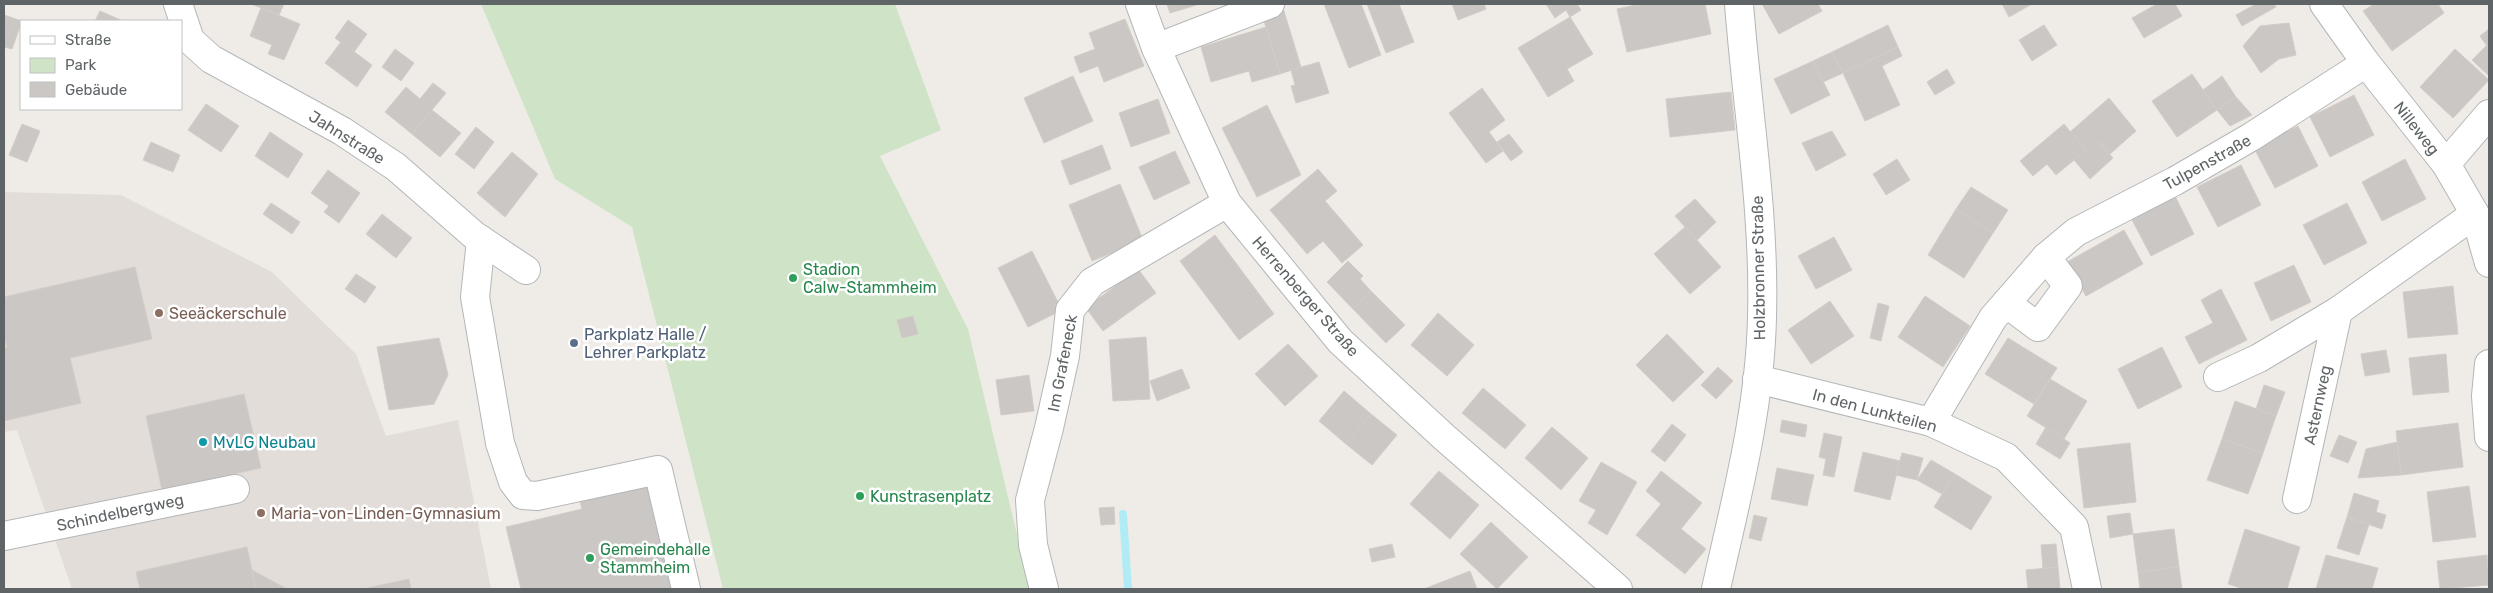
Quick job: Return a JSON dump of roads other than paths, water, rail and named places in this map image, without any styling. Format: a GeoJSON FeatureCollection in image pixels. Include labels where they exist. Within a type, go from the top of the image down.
{"type":"FeatureCollection","features":[{"type":"Feature","properties":{"kind":"street","name":"Jahnstraße"},"geometry":{"type":"LineString","coordinates":[[178,4],[190,40],[211,59],[350,136],[396,167],[481,240],[526,270]]}},
{"type":"Feature","properties":{"kind":"street","name":"Herrenberger Straße"},"geometry":{"type":"LineString","coordinates":[[1140,4],[1156,48],[1227,203],[1340,341],[1444,437],[1618,589]]}},
{"type":"Feature","properties":{"kind":"street"},"geometry":{"type":"LineString","coordinates":[[1156,48],[1270,4]]}},
{"type":"Feature","properties":{"kind":"street","name":"Holzbronner Straße"},"geometry":{"type":"LineString","coordinates":[[1716,589],[1753,424],[1762,317],[1758,222],[1739,4]]}},
{"type":"Feature","properties":{"kind":"street","name":"Nilleweg"},"geometry":{"type":"LineString","coordinates":[[2324,4],[2366,63],[2446,164],[2476,214],[2489,263]]}},
{"type":"Feature","properties":{"kind":"street","name":"Tulpenstraße"},"geometry":{"type":"LineString","coordinates":[[1931,422],[1993,318],[2046,257],[2076,232],[2251,138],[2366,63]]}},
{"type":"Feature","properties":{"kind":"street"},"geometry":{"type":"LineString","coordinates":[[2446,164],[2489,114]]}},
{"type":"Feature","properties":{"kind":"street","name":"Im Grafeneck"},"geometry":{"type":"LineString","coordinates":[[1044,589],[1033,545],[1030,500],[1065,356],[1070,310],[1092,282],[1227,203]]}},
{"type":"Feature","properties":{"kind":"street"},"geometry":{"type":"LineString","coordinates":[[2218,377],[2259,358],[2338,311],[2476,214]]}},
{"type":"Feature","properties":{"kind":"street"},"geometry":{"type":"LineString","coordinates":[[481,240],[475,297],[500,443],[513,482],[523,495],[537,496],[658,470],[686,589]]}},
{"type":"Feature","properties":{"kind":"street"},"geometry":{"type":"LineString","coordinates":[[2006,303],[2038,327],[2068,286],[2046,257]]}},
{"type":"Feature","properties":{"kind":"street","name":"Asternweg"},"geometry":{"type":"LineString","coordinates":[[2297,499],[2338,311]]}},
{"type":"Feature","properties":{"kind":"street"},"geometry":{"type":"LineString","coordinates":[[2489,364],[2486,396],[2489,437]]}},
{"type":"Feature","properties":{"kind":"street","name":"In den Lunkteilen"},"geometry":{"type":"LineString","coordinates":[[1757,379],[1931,422],[2006,457],[2074,527],[2087,589]]}},
{"type":"Feature","properties":{"kind":"street","name":"Schindelbergweg"},"geometry":{"type":"LineString","coordinates":[[4,536],[235,489]]}},
{"type":"Feature","properties":{"kind":"waterway"},"geometry":{"type":"LineString","coordinates":[[1123,514],[1128,589]]}},
{"type":"Feature","properties":{"kind":"place","name":"Stadion Calw-Stammheim"},"geometry":{"type":"Point","coordinates":[793,278]}},
{"type":"Feature","properties":{"kind":"place","name":"Seeäckerschule"},"geometry":{"type":"Point","coordinates":[159,313]}},
{"type":"Feature","properties":{"kind":"place","name":"Parkplatz Halle / Lehrer Parkplatz"},"geometry":{"type":"Point","coordinates":[574,343]}},
{"type":"Feature","properties":{"kind":"place","name":"MvLG Neubau"},"geometry":{"type":"Point","coordinates":[203,442]}},
{"type":"Feature","properties":{"kind":"place","name":"Kunstrasenplatz"},"geometry":{"type":"Point","coordinates":[860,496]}},
{"type":"Feature","properties":{"kind":"place","name":"Maria-von-Linden-Gymnasium"},"geometry":{"type":"Point","coordinates":[261,513]}},
{"type":"Feature","properties":{"kind":"place","name":"Gemeindehalle Stammheim"},"geometry":{"type":"Point","coordinates":[590,558]}}]}
